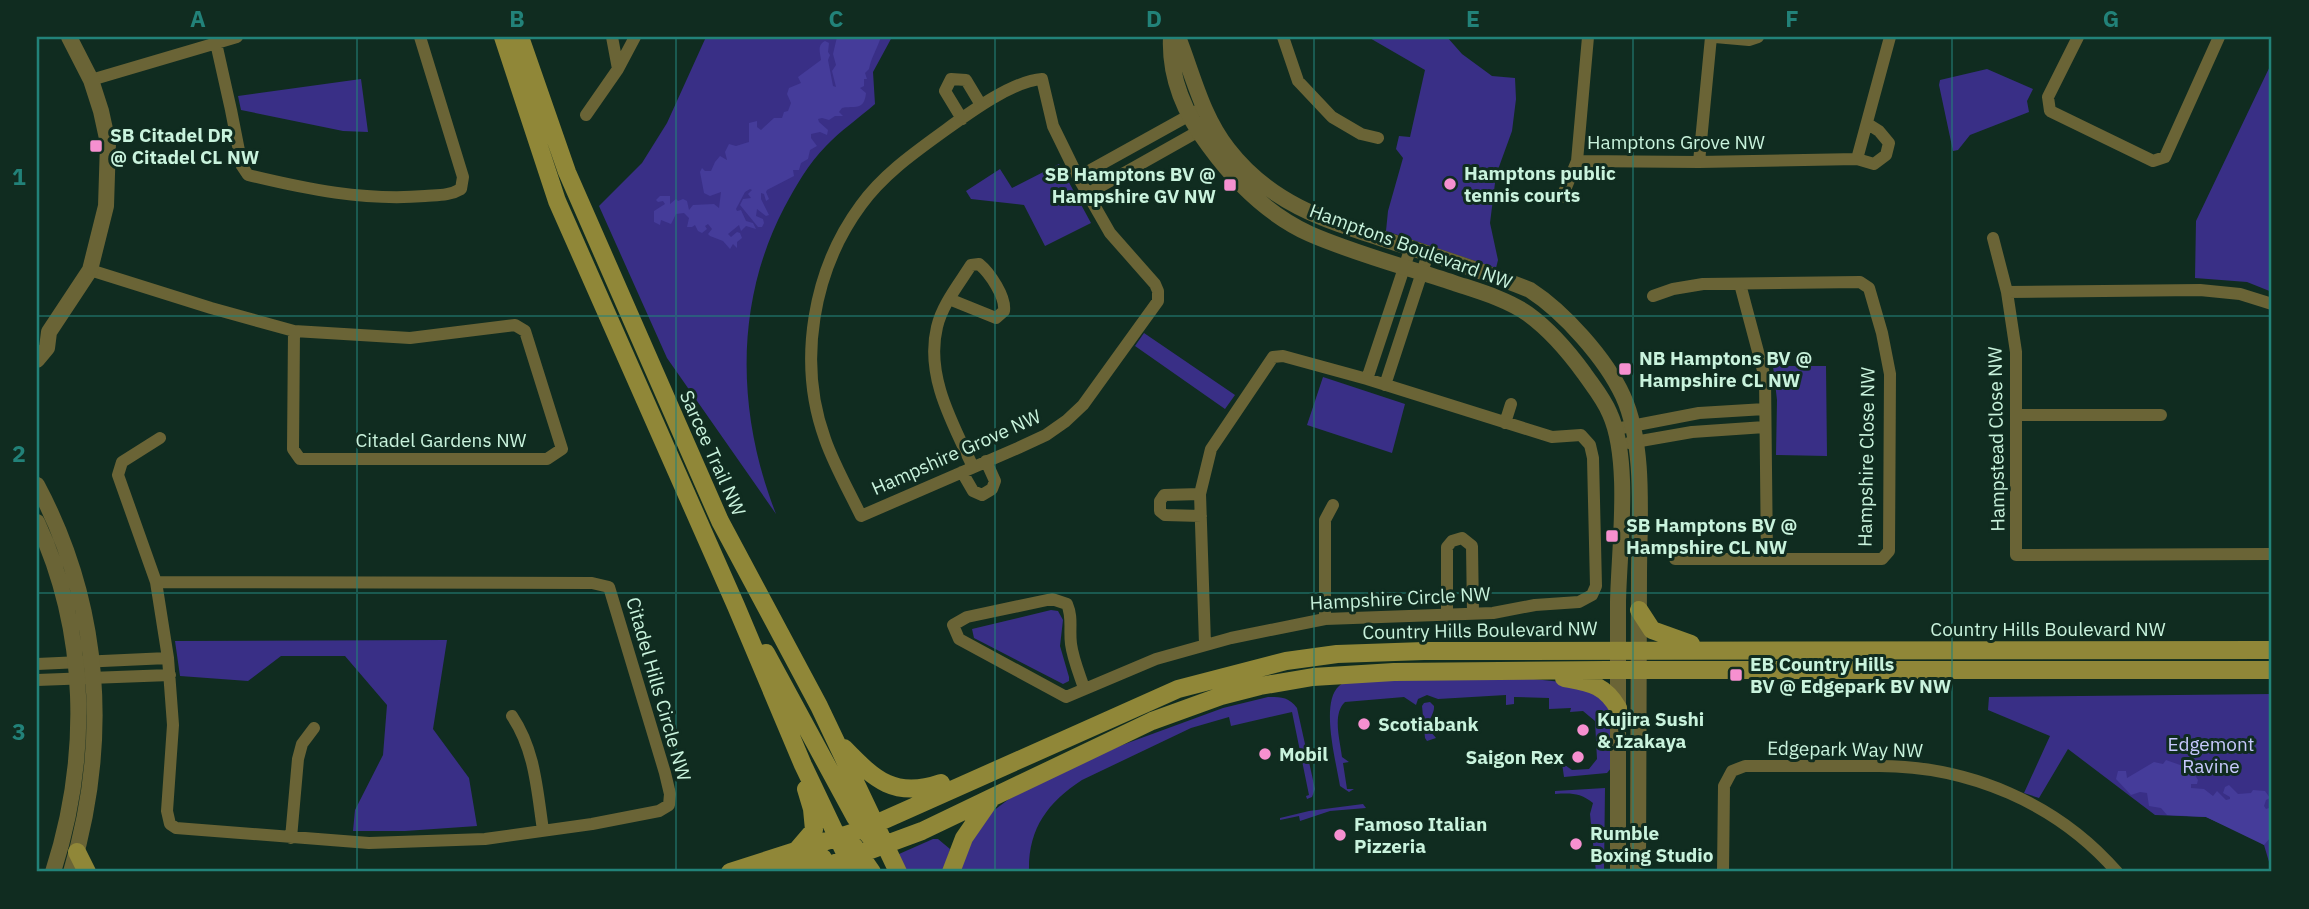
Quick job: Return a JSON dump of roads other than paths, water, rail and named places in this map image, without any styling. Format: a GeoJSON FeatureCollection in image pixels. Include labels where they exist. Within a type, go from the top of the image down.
{"type":"FeatureCollection","features":[{"type":"Feature","properties":{"kind":"main road","name":"Sarcee Trail NW"},"geometry":{"type":"LineString","coordinates":[[503,37],[557,201],[736,606],[803,765],[861,844],[898,872]]}},
{"type":"Feature","properties":{"kind":"main road","name":"Sarcee Trail NW"},"geometry":{"type":"LineString","coordinates":[[520,37],[567,172],[593,236],[720,521],[744,570],[788,646],[833,737],[861,844]]}},
{"type":"Feature","properties":{"kind":"main road"},"geometry":{"type":"LineString","coordinates":[[736,606],[756,632],[855,817],[861,844],[872,872]]}},
{"type":"Feature","properties":{"kind":"main road"},"geometry":{"type":"LineString","coordinates":[[1639,610],[1651,630],[1671,639],[1712,649]]}},
{"type":"Feature","properties":{"kind":"main road","name":"Country Hills Boulevard NW"},"geometry":{"type":"LineString","coordinates":[[811,872],[1011,762],[1139,705],[1205,680],[1286,661],[1337,654],[1382,652],[1712,649],[2272,650]]}},
{"type":"Feature","properties":{"kind":"main road","name":"Country Hills Boulevard NW"},"geometry":{"type":"LineString","coordinates":[[730,872],[796,851],[861,844],[991,799],[1152,721],[1222,696],[1260,686],[1346,674],[1618,670],[2272,670]]}},
{"type":"Feature","properties":{"kind":"main road"},"geometry":{"type":"LineString","coordinates":[[1512,671],[1598,686],[1605,690],[1618,708]]}},
{"type":"Feature","properties":{"kind":"main road"},"geometry":{"type":"LineString","coordinates":[[778,872],[861,844],[1111,725],[1139,705]]}},
{"type":"Feature","properties":{"kind":"main road"},"geometry":{"type":"LineString","coordinates":[[833,737],[872,774],[896,788],[910,790],[921,790],[1011,762]]}},
{"type":"Feature","properties":{"kind":"main road"},"geometry":{"type":"LineString","coordinates":[[796,851],[814,830],[803,765]]}},
{"type":"Feature","properties":{"kind":"main road"},"geometry":{"type":"LineString","coordinates":[[951,872],[964,838],[991,799]]}},
{"type":"Feature","properties":{"kind":"main road"},"geometry":{"type":"LineString","coordinates":[[77,852],[87,872]]}},
{"type":"Feature","properties":{"kind":"street"},"geometry":{"type":"LineString","coordinates":[[37,360],[47,348],[43,336],[90,270],[106,206],[108,143],[102,111],[91,80],[69,37]]}},
{"type":"Feature","properties":{"kind":"street"},"geometry":{"type":"LineString","coordinates":[[91,80],[237,37]]}},
{"type":"Feature","properties":{"kind":"street"},"geometry":{"type":"LineString","coordinates":[[216,43],[242,166],[248,175],[320,192],[402,198],[452,194],[461,189],[463,177],[420,37]]}},
{"type":"Feature","properties":{"kind":"street"},"geometry":{"type":"LineString","coordinates":[[612,37],[618,69]]}},
{"type":"Feature","properties":{"kind":"street"},"geometry":{"type":"LineString","coordinates":[[586,114],[618,69],[635,37]]}},
{"type":"Feature","properties":{"kind":"street","name":"Hamptons Boulevard NW"},"geometry":{"type":"LineString","coordinates":[[1171,37],[1170,57],[1177,87],[1247,191],[1271,211],[1309,233],[1482,292],[1527,313],[1555,337],[1576,362],[1625,435],[1640,511],[1638,872]]}},
{"type":"Feature","properties":{"kind":"street","name":"Hamptons Boulevard NW"},"geometry":{"type":"LineString","coordinates":[[1178,37],[1196,112]]}},
{"type":"Feature","properties":{"kind":"street"},"geometry":{"type":"LineString","coordinates":[[1283,37],[1298,81],[1332,117],[1362,134],[1378,138]]}},
{"type":"Feature","properties":{"kind":"street","name":"Hamptons Grove NW"},"geometry":{"type":"LineString","coordinates":[[1588,37],[1577,160],[1699,162],[1857,159],[1874,164],[1886,155],[1889,143],[1880,131],[1868,124]]}},
{"type":"Feature","properties":{"kind":"street"},"geometry":{"type":"LineString","coordinates":[[1699,162],[1713,37],[1749,40],[1758,37]]}},
{"type":"Feature","properties":{"kind":"street"},"geometry":{"type":"LineString","coordinates":[[1857,159],[1889,37]]}},
{"type":"Feature","properties":{"kind":"street"},"geometry":{"type":"LineString","coordinates":[[2078,37],[2048,97],[2050,111],[2153,161],[2165,157],[2220,37]]}},
{"type":"Feature","properties":{"kind":"street"},"geometry":{"type":"LineString","coordinates":[[962,119],[945,91],[951,79],[966,80],[981,105]]}},
{"type":"Feature","properties":{"kind":"street","name":"Hampshire Grove NW"},"geometry":{"type":"LineString","coordinates":[[1042,79],[1053,126],[1078,177],[1110,233],[1154,284],[1158,291],[1158,301],[1083,405],[1046,435],[861,516],[824,438],[815,404],[811,366],[814,318],[826,272],[840,237],[884,178],[981,105],[1030,80],[1042,79]]}},
{"type":"Feature","properties":{"kind":"street"},"geometry":{"type":"LineString","coordinates":[[1078,177],[1196,112]]}},
{"type":"Feature","properties":{"kind":"street"},"geometry":{"type":"LineString","coordinates":[[1087,194],[1205,128]]}},
{"type":"Feature","properties":{"kind":"street","name":"Hamptons Boulevard NW"},"geometry":{"type":"LineString","coordinates":[[1205,128],[1256,180],[1300,209],[1342,226],[1521,286],[1547,301],[1570,322],[1624,397],[1618,650],[1618,872]]}},
{"type":"Feature","properties":{"kind":"street"},"geometry":{"type":"LineString","coordinates":[[1562,197],[1577,160]]}},
{"type":"Feature","properties":{"kind":"street","name":"Hampstead Close NW"},"geometry":{"type":"LineString","coordinates":[[1993,239],[2007,292],[2016,352],[2016,555],[2272,554]]}},
{"type":"Feature","properties":{"kind":"street"},"geometry":{"type":"LineString","coordinates":[[1367,379],[1411,247]]}},
{"type":"Feature","properties":{"kind":"street"},"geometry":{"type":"LineString","coordinates":[[1385,385],[1428,254]]}},
{"type":"Feature","properties":{"kind":"street"},"geometry":{"type":"LineString","coordinates":[[949,299],[996,318],[1004,311],[1005,303],[986,270],[979,264],[971,265],[949,299],[937,326],[935,352],[939,387],[973,491],[982,495],[992,489],[995,481],[986,461]]}},
{"type":"Feature","properties":{"kind":"street","name":"Citadel Gardens NW"},"geometry":{"type":"LineString","coordinates":[[90,270],[294,331],[410,338],[516,325],[525,331],[562,449],[547,459],[300,459],[293,449],[294,331]]}},
{"type":"Feature","properties":{"kind":"street","name":"Hampshire Close NW"},"geometry":{"type":"LineString","coordinates":[[1653,296],[1673,289],[1703,284],[1860,282],[1869,288],[1890,374],[1889,551],[1882,559],[1675,559]]}},
{"type":"Feature","properties":{"kind":"street"},"geometry":{"type":"LineString","coordinates":[[1740,284],[1765,379],[1767,559]]}},
{"type":"Feature","properties":{"kind":"street"},"geometry":{"type":"LineString","coordinates":[[2007,292],[2200,290],[2240,294],[2272,304]]}},
{"type":"Feature","properties":{"kind":"street","name":"Hampshire Circle NW"},"geometry":{"type":"LineString","coordinates":[[1283,356],[1367,379],[1552,437],[1581,435],[1590,445],[1592,458],[1596,586],[1592,595],[1580,602],[1535,605],[1493,613],[1325,619],[1205,644],[1200,494],[1211,449],[1226,424],[1273,357],[1283,356]]}},
{"type":"Feature","properties":{"kind":"street"},"geometry":{"type":"LineString","coordinates":[[1505,423],[1511,404]]}},
{"type":"Feature","properties":{"kind":"street"},"geometry":{"type":"LineString","coordinates":[[1625,435],[1699,413],[1765,409]]}},
{"type":"Feature","properties":{"kind":"street"},"geometry":{"type":"LineString","coordinates":[[2018,415],[2161,415]]}},
{"type":"Feature","properties":{"kind":"street"},"geometry":{"type":"LineString","coordinates":[[1625,435],[1765,427]]}},
{"type":"Feature","properties":{"kind":"street"},"geometry":{"type":"LineString","coordinates":[[156,582],[118,475],[122,461],[160,438]]}},
{"type":"Feature","properties":{"kind":"street"},"geometry":{"type":"LineString","coordinates":[[37,485],[61,538],[74,577],[95,735],[92,771],[71,872]]}},
{"type":"Feature","properties":{"kind":"street"},"geometry":{"type":"LineString","coordinates":[[1200,494],[1164,495],[1160,501],[1160,511],[1164,515],[1200,516]]}},
{"type":"Feature","properties":{"kind":"street"},"geometry":{"type":"LineString","coordinates":[[1325,619],[1325,520],[1334,505]]}},
{"type":"Feature","properties":{"kind":"street"},"geometry":{"type":"LineString","coordinates":[[37,522],[61,580],[85,670],[70,810],[53,872]]}},
{"type":"Feature","properties":{"kind":"street"},"geometry":{"type":"LineString","coordinates":[[1447,616],[1447,547],[1457,538],[1462,538],[1472,546],[1473,613]]}},
{"type":"Feature","properties":{"kind":"street","name":"Citadel Hills Circle NW"},"geometry":{"type":"LineString","coordinates":[[156,582],[592,583],[609,587],[665,773],[670,794],[669,805],[659,811],[592,824],[485,839],[369,843],[187,830],[170,824],[167,811],[173,725],[168,658],[156,582]]}},
{"type":"Feature","properties":{"kind":"street"},"geometry":{"type":"LineString","coordinates":[[1084,688],[1074,660],[1070,639],[1072,615],[1067,604],[1052,599],[967,617],[953,625],[959,639],[1066,697],[1156,659],[1205,644]]}},
{"type":"Feature","properties":{"kind":"street"},"geometry":{"type":"LineString","coordinates":[[37,680],[168,658]]}},
{"type":"Feature","properties":{"kind":"street"},"geometry":{"type":"LineString","coordinates":[[37,664],[170,675]]}},
{"type":"Feature","properties":{"kind":"street"},"geometry":{"type":"LineString","coordinates":[[512,716],[524,734],[534,768],[544,830]]}},
{"type":"Feature","properties":{"kind":"street"},"geometry":{"type":"LineString","coordinates":[[290,838],[298,759],[302,744],[314,728]]}},
{"type":"Feature","properties":{"kind":"street","name":"Edgepark Way NW"},"geometry":{"type":"LineString","coordinates":[[1723,872],[1724,786],[1725,779],[1732,771],[1745,766],[1901,766],[1952,773],[2014,795],[2073,831],[2116,872]]}},
{"type":"Feature","properties":{"kind":"place","name":"SB Citadel DR @ Citadel CL NW"},"geometry":{"type":"Point","coordinates":[96,146]}},
{"type":"Feature","properties":{"kind":"place","name":"Hamptons public tennis courts"},"geometry":{"type":"Point","coordinates":[1450,184]}},
{"type":"Feature","properties":{"kind":"place","name":"SB Hamptons BV @ Hampshire GV NW"},"geometry":{"type":"Point","coordinates":[1230,185]}},
{"type":"Feature","properties":{"kind":"place","name":"NB Hamptons BV @ Hampshire CL NW"},"geometry":{"type":"Point","coordinates":[1625,369]}},
{"type":"Feature","properties":{"kind":"place","name":"SB Hamptons BV @ Hampshire CL NW"},"geometry":{"type":"Point","coordinates":[1612,536]}},
{"type":"Feature","properties":{"kind":"place","name":"EB Country Hills BV @ Edgepark BV NW"},"geometry":{"type":"Point","coordinates":[1736,675]}},
{"type":"Feature","properties":{"kind":"place","name":"Scotiabank"},"geometry":{"type":"Point","coordinates":[1364,724]}},
{"type":"Feature","properties":{"kind":"place","name":"Kujira Sushi & Izakaya"},"geometry":{"type":"Point","coordinates":[1583,730]}},
{"type":"Feature","properties":{"kind":"place","name":"Mobil"},"geometry":{"type":"Point","coordinates":[1265,754]}},
{"type":"Feature","properties":{"kind":"place","name":"Saigon Rex"},"geometry":{"type":"Point","coordinates":[1578,757]}},
{"type":"Feature","properties":{"kind":"place","name":"Famoso Italian Pizzeria"},"geometry":{"type":"Point","coordinates":[1340,835]}},
{"type":"Feature","properties":{"kind":"place","name":"Rumble Boxing Studio"},"geometry":{"type":"Point","coordinates":[1576,844]}},
{"type":"Feature","properties":{"kind":"park label","name":"Edgemont Ravine"},"geometry":{"type":"Point","coordinates":[2211,755]}}]}
